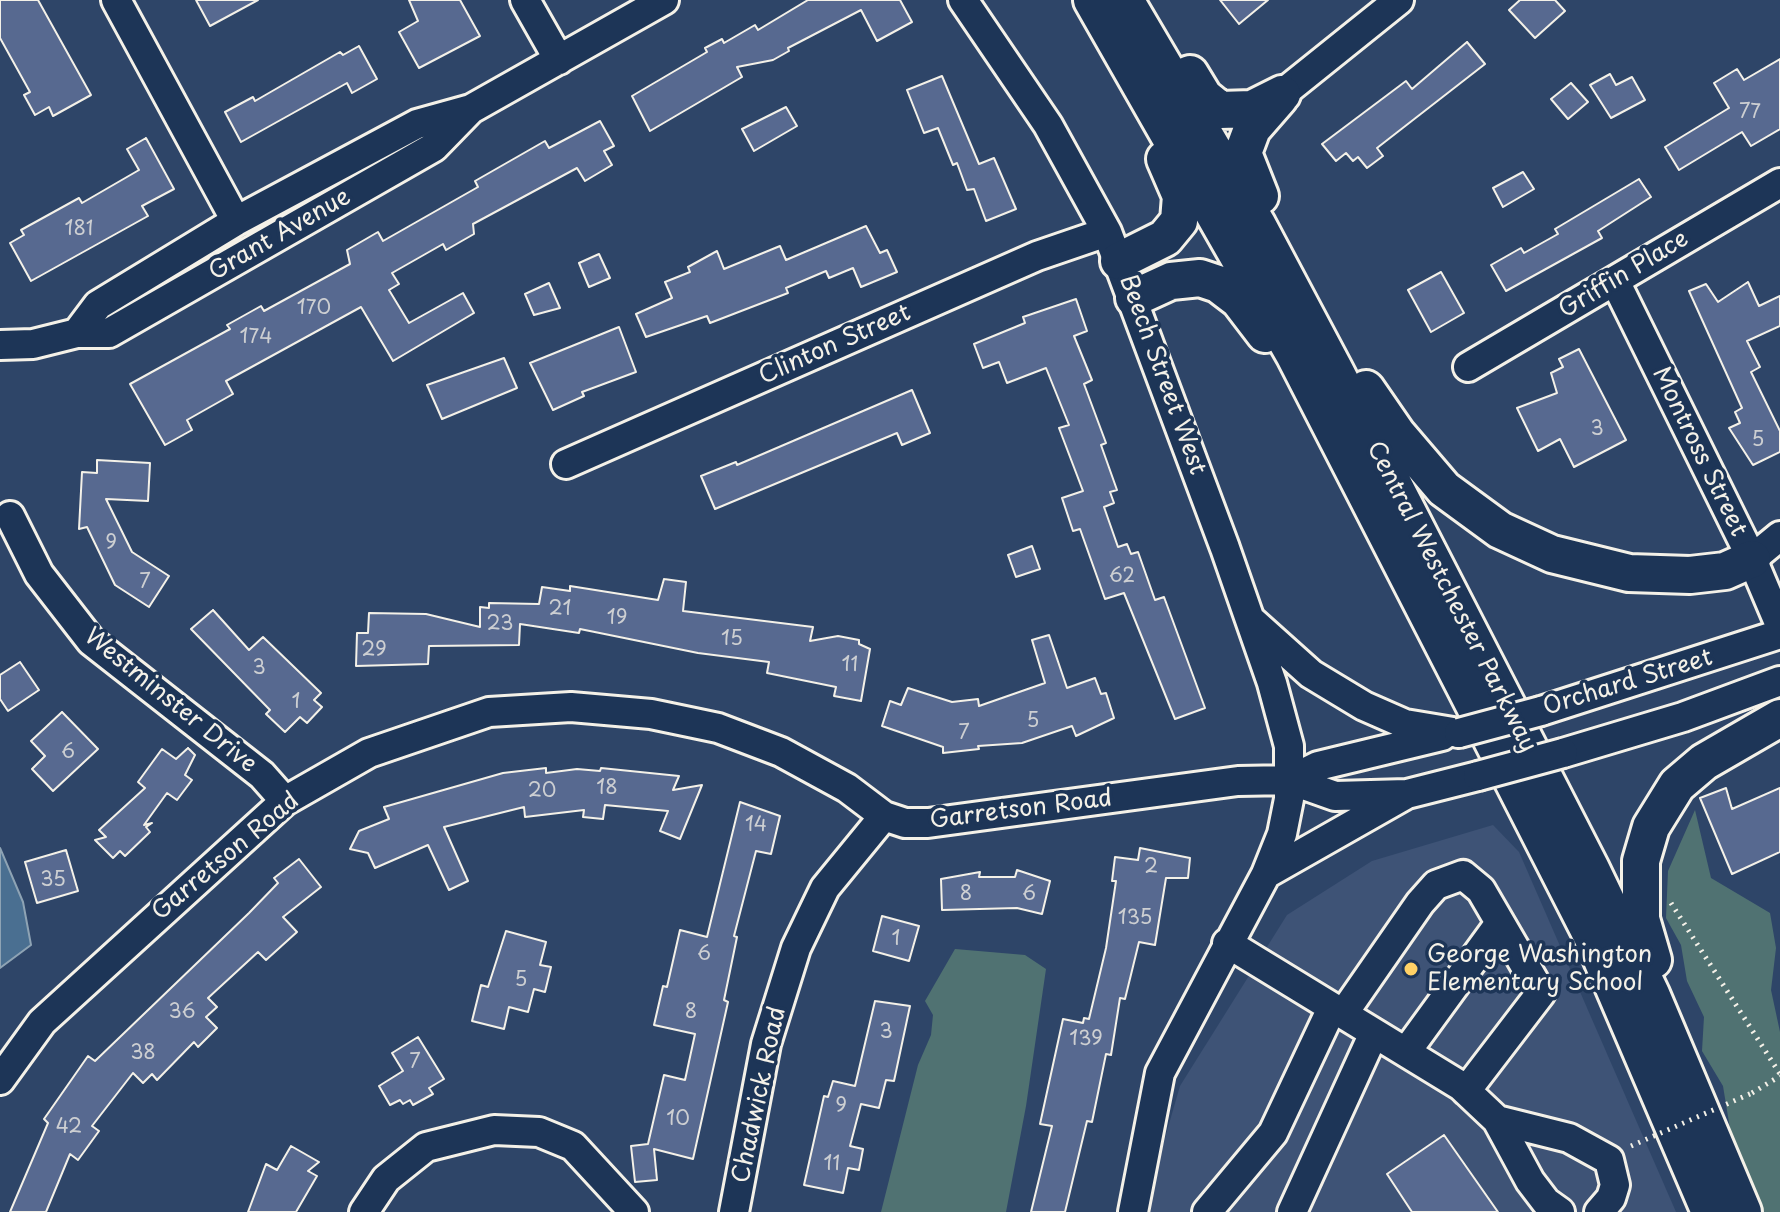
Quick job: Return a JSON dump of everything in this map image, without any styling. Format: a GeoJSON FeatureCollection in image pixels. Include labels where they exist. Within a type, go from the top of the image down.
{"type":"FeatureCollection","features":[{"type":"Feature","properties":{"kind":"main road"},"geometry":{"type":"LineString","coordinates":[[1089,0],[1109,56],[1181,196],[1179,221],[1165,238],[1113,247]]}},
{"type":"Feature","properties":{"kind":"main road","name":"Central Westchester Parkway"},"geometry":{"type":"LineString","coordinates":[[1089,0],[1294,354],[1591,934],[1710,1212]]}},
{"type":"Feature","properties":{"kind":"main road","name":"Central Westchester Parkway"},"geometry":{"type":"LineString","coordinates":[[1125,0],[1273,255],[1591,869],[1651,994],[1743,1212]]}},
{"type":"Feature","properties":{"kind":"main road"},"geometry":{"type":"LineString","coordinates":[[1135,0],[1212,105],[1220,110],[1241,112],[1282,94]]}},
{"type":"Feature","properties":{"kind":"main road"},"geometry":{"type":"LineString","coordinates":[[1273,255],[1268,213],[1243,153],[1252,129],[1282,94]]}},
{"type":"Feature","properties":{"kind":"main road"},"geometry":{"type":"LineString","coordinates":[[1134,298],[1171,281],[1200,278],[1218,284],[1239,300],[1262,332],[1294,354]]}},
{"type":"Feature","properties":{"kind":"main road"},"geometry":{"type":"LineString","coordinates":[[1335,371],[1368,391],[1397,434],[1444,489],[1500,530],[1552,554],[1629,573],[1690,575],[1725,571],[1752,559]]}},
{"type":"Feature","properties":{"kind":"main road"},"geometry":{"type":"LineString","coordinates":[[1699,1107],[1641,919],[1641,861],[1651,827],[1677,785],[1704,762],[1780,718]]}},
{"type":"Feature","properties":{"kind":"street"},"geometry":{"type":"LineString","coordinates":[[116,0],[236,221]]}},
{"type":"Feature","properties":{"kind":"street"},"geometry":{"type":"LineString","coordinates":[[525,0],[559,60]]}},
{"type":"Feature","properties":{"kind":"street","name":"Grant Avenue"},"geometry":{"type":"LineString","coordinates":[[77,333],[98,305],[236,221],[417,124],[471,109],[664,0]]}},
{"type":"Feature","properties":{"kind":"street","name":"Beech Street West"},"geometry":{"type":"LineString","coordinates":[[963,0],[1048,125],[1113,247],[1134,298],[1283,718],[1289,746],[1290,780]]}},
{"type":"Feature","properties":{"kind":"street"},"geometry":{"type":"LineString","coordinates":[[1282,94],[1399,0]]}},
{"type":"Feature","properties":{"kind":"street","name":"Grant Avenue"},"geometry":{"type":"LineString","coordinates":[[0,345],[33,344],[77,333],[109,333],[434,147],[471,109]]}},
{"type":"Feature","properties":{"kind":"street","name":"Griffin Place"},"geometry":{"type":"LineString","coordinates":[[1468,367],[1780,183]]}},
{"type":"Feature","properties":{"kind":"street","name":"Clinton Street"},"geometry":{"type":"LineString","coordinates":[[566,464],[1037,256],[1113,247]]}},
{"type":"Feature","properties":{"kind":"street","name":"Montross Street"},"geometry":{"type":"LineString","coordinates":[[1615,281],[1752,559],[1780,625]]}},
{"type":"Feature","properties":{"kind":"street","name":"Westminster Drive"},"geometry":{"type":"LineString","coordinates":[[10,516],[39,574],[91,641],[262,775],[285,801]]}},
{"type":"Feature","properties":{"kind":"street"},"geometry":{"type":"LineString","coordinates":[[1752,559],[1780,536]]}},
{"type":"Feature","properties":{"kind":"street"},"geometry":{"type":"LineString","coordinates":[[1250,620],[1311,674],[1364,706],[1405,724],[1459,733]]}},
{"type":"Feature","properties":{"kind":"street","name":"Orchard Street"},"geometry":{"type":"LineString","coordinates":[[1290,780],[1318,766],[1541,711],[1780,634]]}},
{"type":"Feature","properties":{"kind":"street","name":"Orchard Street"},"geometry":{"type":"LineString","coordinates":[[1290,780],[1335,796],[1407,794],[1698,713],[1780,681]]}},
{"type":"Feature","properties":{"kind":"street","name":"Garretson Road"},"geometry":{"type":"LineString","coordinates":[[0,1080],[42,1022],[285,801],[369,753],[489,712],[571,707],[651,714],[718,728],[781,752],[847,788],[884,816],[905,823],[928,823],[1238,781],[1290,780]]}},
{"type":"Feature","properties":{"kind":"street"},"geometry":{"type":"LineString","coordinates":[[1133,1212],[1160,1073],[1266,874],[1283,827],[1290,780]]}},
{"type":"Feature","properties":{"kind":"street"},"geometry":{"type":"LineString","coordinates":[[1266,874],[1407,794]]}},
{"type":"Feature","properties":{"kind":"street","name":"Chadwick Road"},"geometry":{"type":"LineString","coordinates":[[734,1212],[766,1044],[796,948],[825,888],[857,844],[884,816]]}},
{"type":"Feature","properties":{"kind":"street"},"geometry":{"type":"LineString","coordinates":[[1207,1212],[1273,1133],[1338,1011],[1420,903],[1443,881],[1463,875],[1481,890],[1541,993],[1466,1091]]}},
{"type":"Feature","properties":{"kind":"street"},"geometry":{"type":"LineString","coordinates":[[1406,1052],[1500,923]]}},
{"type":"Feature","properties":{"kind":"street"},"geometry":{"type":"LineString","coordinates":[[1227,943],[1466,1091],[1497,1120],[1530,1181],[1546,1202],[1560,1212]]}},
{"type":"Feature","properties":{"kind":"street"},"geometry":{"type":"LineString","coordinates":[[1292,1212],[1374,1033]]}},
{"type":"Feature","properties":{"kind":"street"},"geometry":{"type":"LineString","coordinates":[[1497,1120],[1569,1138],[1609,1160],[1615,1185],[1611,1198],[1599,1212]]}},
{"type":"Feature","properties":{"kind":"street"},"geometry":{"type":"LineString","coordinates":[[364,1212],[386,1179],[426,1147],[494,1130],[539,1132],[573,1146],[634,1212]]}},
{"type":"Feature","properties":{"kind":"path"},"geometry":{"type":"LineString","coordinates":[[1631,1146],[1752,1093],[1780,1075],[1666,895]]}},
{"type":"Feature","properties":{"kind":"shaded area","name":"George Washington Elementary School"},"geometry":{"type":"Polygon","coordinates":[[[1493,825],[1519,852],[1676,1212],[1148,1212],[1152,1183],[1180,1086],[1287,915],[1372,861],[1493,825]]]}},
{"type":"Feature","properties":{"kind":"shaded area"},"geometry":{"type":"Polygon","coordinates":[[[0,848],[23,902],[31,945],[0,968],[0,848]]]}},
{"type":"Feature","properties":{"kind":"green space"},"geometry":{"type":"Polygon","coordinates":[[[1695,810],[1711,878],[1770,913],[1776,948],[1771,990],[1780,1032],[1780,1212],[1764,1212],[1735,1159],[1723,1086],[1702,1051],[1704,1017],[1687,981],[1681,945],[1666,918],[1668,871],[1695,810]]]}},
{"type":"Feature","properties":{"kind":"green space"},"geometry":{"type":"Polygon","coordinates":[[[955,949],[1025,955],[1046,969],[1026,1106],[1006,1212],[881,1212],[918,1065],[931,1035],[933,1015],[925,1001],[955,949]]]}},
{"type":"Feature","properties":{"kind":"building"},"geometry":{"type":"Polygon","coordinates":[[[0,0],[38,0],[91,95],[53,116],[49,107],[35,115],[24,95],[30,92],[0,38],[0,0]]]}},
{"type":"Feature","properties":{"kind":"building"},"geometry":{"type":"Polygon","coordinates":[[[196,0],[258,0],[210,26],[196,0]]]}},
{"type":"Feature","properties":{"kind":"building"},"geometry":{"type":"Polygon","coordinates":[[[409,0],[460,0],[480,36],[419,68],[399,32],[418,21],[409,0]]]}},
{"type":"Feature","properties":{"kind":"building"},"geometry":{"type":"Polygon","coordinates":[[[808,0],[900,0],[912,22],[877,41],[861,10],[788,48],[789,51],[773,60],[737,67],[742,77],[650,131],[632,96],[707,52],[705,48],[722,39],[724,43],[755,25],[758,30],[808,0]]]}},
{"type":"Feature","properties":{"kind":"building"},"geometry":{"type":"Polygon","coordinates":[[[1220,0],[1268,0],[1239,24],[1220,0]]]}},
{"type":"Feature","properties":{"kind":"building"},"geometry":{"type":"Polygon","coordinates":[[[1520,0],[1555,0],[1565,11],[1535,38],[1509,10],[1520,0]]]}},
{"type":"Feature","properties":{"kind":"building"},"geometry":{"type":"Polygon","coordinates":[[[1467,42],[1485,64],[1377,148],[1383,156],[1367,168],[1358,157],[1353,161],[1346,153],[1336,161],[1322,144],[1406,81],[1412,89],[1467,42]]]}},
{"type":"Feature","properties":{"kind":"building"},"geometry":{"type":"Polygon","coordinates":[[[359,46],[377,79],[352,93],[347,83],[241,142],[225,112],[253,97],[255,101],[340,52],[343,55],[359,46]]]}},
{"type":"Feature","properties":{"kind":"building"},"geometry":{"type":"Polygon","coordinates":[[[1780,59],[1780,129],[1751,146],[1742,132],[1679,170],[1665,147],[1729,108],[1714,83],[1737,69],[1744,80],[1780,59]]]}},
{"type":"Feature","properties":{"kind":"building"},"geometry":{"type":"Polygon","coordinates":[[[1610,74],[1616,85],[1632,77],[1645,100],[1611,118],[1590,85],[1610,74]]]}},
{"type":"Feature","properties":{"kind":"building"},"geometry":{"type":"Polygon","coordinates":[[[942,76],[979,164],[994,158],[1016,209],[986,221],[974,189],[967,190],[938,128],[924,133],[907,90],[942,76]]]}},
{"type":"Feature","properties":{"kind":"building"},"geometry":{"type":"Polygon","coordinates":[[[1571,83],[1588,102],[1568,119],[1551,99],[1571,83]]]}},
{"type":"Feature","properties":{"kind":"building"},"geometry":{"type":"Polygon","coordinates":[[[786,107],[797,126],[754,151],[742,129],[786,107]]]}},
{"type":"Feature","properties":{"kind":"building"},"geometry":{"type":"Polygon","coordinates":[[[600,121],[614,146],[604,151],[612,165],[585,181],[577,168],[473,224],[474,234],[446,250],[443,244],[392,273],[399,284],[389,290],[409,323],[463,293],[474,313],[393,361],[361,307],[226,381],[233,394],[187,420],[192,430],[165,445],[130,384],[230,329],[227,325],[261,306],[264,311],[350,264],[347,250],[378,232],[383,241],[478,187],[475,181],[545,141],[549,148],[600,121]]]}},
{"type":"Feature","properties":{"kind":"building"},"geometry":{"type":"Polygon","coordinates":[[[146,138],[174,189],[142,206],[148,216],[31,281],[10,243],[24,235],[21,230],[79,198],[82,203],[139,170],[127,149],[146,138]]]}},
{"type":"Feature","properties":{"kind":"building"},"geometry":{"type":"Polygon","coordinates":[[[1523,172],[1534,189],[1503,207],[1493,188],[1523,172]]]}},
{"type":"Feature","properties":{"kind":"building"},"geometry":{"type":"Polygon","coordinates":[[[1639,179],[1651,197],[1598,231],[1602,238],[1506,291],[1491,265],[1521,248],[1524,253],[1558,234],[1555,229],[1639,179]]]}},
{"type":"Feature","properties":{"kind":"building"},"geometry":{"type":"Polygon","coordinates":[[[866,226],[880,253],[887,250],[897,272],[861,287],[853,268],[829,278],[826,271],[786,288],[788,293],[710,323],[707,316],[646,337],[636,314],[672,298],[665,282],[690,272],[688,267],[717,251],[724,269],[780,246],[786,260],[866,226]]]}},
{"type":"Feature","properties":{"kind":"building"},"geometry":{"type":"Polygon","coordinates":[[[599,254],[610,278],[589,287],[579,263],[599,254]]]}},
{"type":"Feature","properties":{"kind":"building"},"geometry":{"type":"Polygon","coordinates":[[[1441,272],[1464,313],[1431,332],[1408,290],[1441,272]]]}},
{"type":"Feature","properties":{"kind":"building"},"geometry":{"type":"Polygon","coordinates":[[[1748,282],[1759,306],[1780,296],[1780,326],[1747,341],[1760,367],[1751,372],[1780,431],[1780,452],[1753,465],[1729,428],[1740,423],[1735,412],[1742,408],[1689,291],[1706,284],[1718,302],[1748,282]]]}},
{"type":"Feature","properties":{"kind":"building"},"geometry":{"type":"Polygon","coordinates":[[[549,283],[560,308],[534,315],[525,294],[549,283]]]}},
{"type":"Feature","properties":{"kind":"building"},"geometry":{"type":"Polygon","coordinates":[[[1076,299],[1087,331],[1074,336],[1092,380],[1084,384],[1106,443],[1101,445],[1117,490],[1110,492],[1114,503],[1104,507],[1118,547],[1127,544],[1131,554],[1138,552],[1155,600],[1164,597],[1205,708],[1175,719],[1124,593],[1105,599],[1080,529],[1073,531],[1062,498],[1083,491],[1059,428],[1069,425],[1046,368],[1007,383],[999,362],[983,368],[974,344],[1025,323],[1023,317],[1076,299]]]}},
{"type":"Feature","properties":{"kind":"building"},"geometry":{"type":"Polygon","coordinates":[[[619,327],[636,372],[582,392],[584,396],[553,410],[530,363],[619,327]]]}},
{"type":"Feature","properties":{"kind":"building"},"geometry":{"type":"Polygon","coordinates":[[[1579,349],[1626,440],[1574,467],[1560,439],[1538,451],[1517,408],[1557,393],[1551,373],[1563,367],[1559,359],[1579,349]]]}},
{"type":"Feature","properties":{"kind":"building"},"geometry":{"type":"Polygon","coordinates":[[[504,358],[517,388],[442,419],[427,385],[504,358]]]}},
{"type":"Feature","properties":{"kind":"building"},"geometry":{"type":"Polygon","coordinates":[[[912,390],[930,433],[902,445],[897,433],[715,509],[701,476],[736,462],[737,465],[912,390]]]}},
{"type":"Feature","properties":{"kind":"building"},"geometry":{"type":"Polygon","coordinates":[[[97,460],[150,463],[148,501],[106,499],[132,552],[169,576],[149,607],[115,585],[87,527],[79,529],[82,472],[97,473],[97,460]]]}},
{"type":"Feature","properties":{"kind":"building"},"geometry":{"type":"Polygon","coordinates":[[[1032,546],[1040,569],[1016,577],[1008,555],[1032,546]]]}},
{"type":"Feature","properties":{"kind":"building"},"geometry":{"type":"Polygon","coordinates":[[[664,579],[686,582],[683,611],[813,627],[810,641],[838,636],[859,640],[859,644],[870,649],[861,701],[834,696],[836,687],[767,673],[769,662],[698,653],[580,629],[579,633],[520,624],[519,645],[429,646],[428,664],[356,666],[357,633],[368,633],[369,613],[426,614],[480,627],[480,607],[489,608],[489,603],[539,604],[542,587],[570,591],[570,586],[658,600],[664,579]]]}},
{"type":"Feature","properties":{"kind":"building"},"geometry":{"type":"Polygon","coordinates":[[[213,610],[249,650],[263,637],[321,693],[314,700],[322,707],[307,723],[300,717],[285,732],[266,714],[270,710],[191,629],[213,610]]]}},
{"type":"Feature","properties":{"kind":"building"},"geometry":{"type":"Polygon","coordinates":[[[1049,635],[1067,688],[1095,678],[1101,694],[1106,693],[1114,718],[1076,736],[1072,726],[1022,743],[978,746],[979,749],[943,753],[943,747],[882,726],[890,701],[901,705],[908,688],[952,702],[978,699],[979,706],[1045,683],[1032,640],[1049,635]]]}},
{"type":"Feature","properties":{"kind":"building"},"geometry":{"type":"Polygon","coordinates":[[[20,662],[39,690],[8,711],[0,699],[0,675],[20,662]]]}},
{"type":"Feature","properties":{"kind":"building"},"geometry":{"type":"Polygon","coordinates":[[[62,712],[98,749],[53,791],[32,769],[45,756],[31,741],[62,712]]]}},
{"type":"Feature","properties":{"kind":"building"},"geometry":{"type":"Polygon","coordinates":[[[188,748],[195,755],[185,775],[192,780],[177,800],[167,793],[144,825],[152,823],[146,827],[150,832],[125,856],[120,851],[113,858],[95,840],[106,837],[99,830],[145,788],[138,782],[162,749],[176,759],[188,748]]]}},
{"type":"Feature","properties":{"kind":"building"},"geometry":{"type":"Polygon","coordinates":[[[546,768],[546,773],[577,769],[600,771],[601,768],[679,776],[673,790],[702,785],[680,839],[660,831],[668,811],[605,805],[603,819],[583,817],[584,810],[525,817],[524,807],[444,827],[468,881],[449,890],[428,845],[375,868],[368,853],[350,849],[359,831],[389,819],[384,807],[503,773],[546,768]]]}},
{"type":"Feature","properties":{"kind":"building"},"geometry":{"type":"Polygon","coordinates":[[[1726,788],[1732,809],[1780,788],[1780,852],[1732,874],[1700,798],[1726,788]]]}},
{"type":"Feature","properties":{"kind":"building"},"geometry":{"type":"Polygon","coordinates":[[[740,802],[780,816],[771,854],[756,851],[734,936],[737,937],[724,1000],[728,1002],[693,1159],[654,1149],[657,1180],[635,1182],[631,1146],[648,1144],[664,1075],[685,1080],[695,1034],[654,1025],[663,986],[667,987],[680,930],[707,937],[740,802]]]}},
{"type":"Feature","properties":{"kind":"building"},"geometry":{"type":"Polygon","coordinates":[[[1140,848],[1190,858],[1188,878],[1166,878],[1155,945],[1139,942],[1125,999],[1120,998],[1111,1055],[1106,1054],[1092,1122],[1087,1121],[1065,1212],[1031,1212],[1052,1126],[1040,1124],[1063,1019],[1083,1023],[1084,1018],[1089,1019],[1106,948],[1116,881],[1112,881],[1115,857],[1138,860],[1140,848]]]}},
{"type":"Feature","properties":{"kind":"building"},"geometry":{"type":"Polygon","coordinates":[[[66,850],[78,891],[37,903],[25,862],[66,850]]]}},
{"type":"Feature","properties":{"kind":"building"},"geometry":{"type":"Polygon","coordinates":[[[299,859],[321,887],[283,917],[297,932],[266,960],[258,952],[208,998],[217,1007],[206,1017],[217,1028],[198,1047],[194,1042],[157,1080],[152,1074],[143,1083],[133,1073],[92,1126],[99,1131],[78,1160],[70,1154],[46,1212],[10,1212],[48,1123],[44,1119],[88,1056],[95,1061],[249,913],[278,883],[274,878],[299,859]]]}},
{"type":"Feature","properties":{"kind":"building"},"geometry":{"type":"Polygon","coordinates":[[[1017,870],[1050,881],[1042,914],[1017,908],[942,910],[941,879],[980,872],[979,877],[1015,877],[1017,870]]]}},
{"type":"Feature","properties":{"kind":"building"},"geometry":{"type":"Polygon","coordinates":[[[882,916],[919,926],[909,961],[873,951],[882,916]]]}},
{"type":"Feature","properties":{"kind":"building"},"geometry":{"type":"Polygon","coordinates":[[[506,931],[546,942],[540,965],[551,967],[545,992],[534,989],[528,1012],[509,1007],[504,1029],[472,1021],[481,985],[488,987],[506,931]]]}},
{"type":"Feature","properties":{"kind":"building"},"geometry":{"type":"Polygon","coordinates":[[[875,1001],[910,1006],[894,1081],[886,1080],[879,1108],[861,1104],[850,1146],[863,1149],[859,1170],[848,1168],[843,1193],[804,1185],[824,1096],[828,1097],[833,1081],[855,1086],[875,1001]]]}},
{"type":"Feature","properties":{"kind":"building"},"geometry":{"type":"Polygon","coordinates":[[[418,1037],[444,1079],[429,1088],[433,1094],[413,1105],[410,1100],[403,1104],[400,1100],[390,1105],[379,1086],[403,1071],[392,1053],[418,1037]]]}},
{"type":"Feature","properties":{"kind":"building"},"geometry":{"type":"Polygon","coordinates":[[[1444,1135],[1498,1212],[1412,1212],[1387,1174],[1444,1135]]]}},
{"type":"Feature","properties":{"kind":"building"},"geometry":{"type":"Polygon","coordinates":[[[291,1146],[319,1162],[308,1171],[317,1176],[296,1212],[248,1212],[266,1164],[277,1170],[291,1146]]]}},
{"type":"Feature","properties":{"kind":"place","name":"George Washington Elementary School"},"geometry":{"type":"Point","coordinates":[1411,969]}}]}
